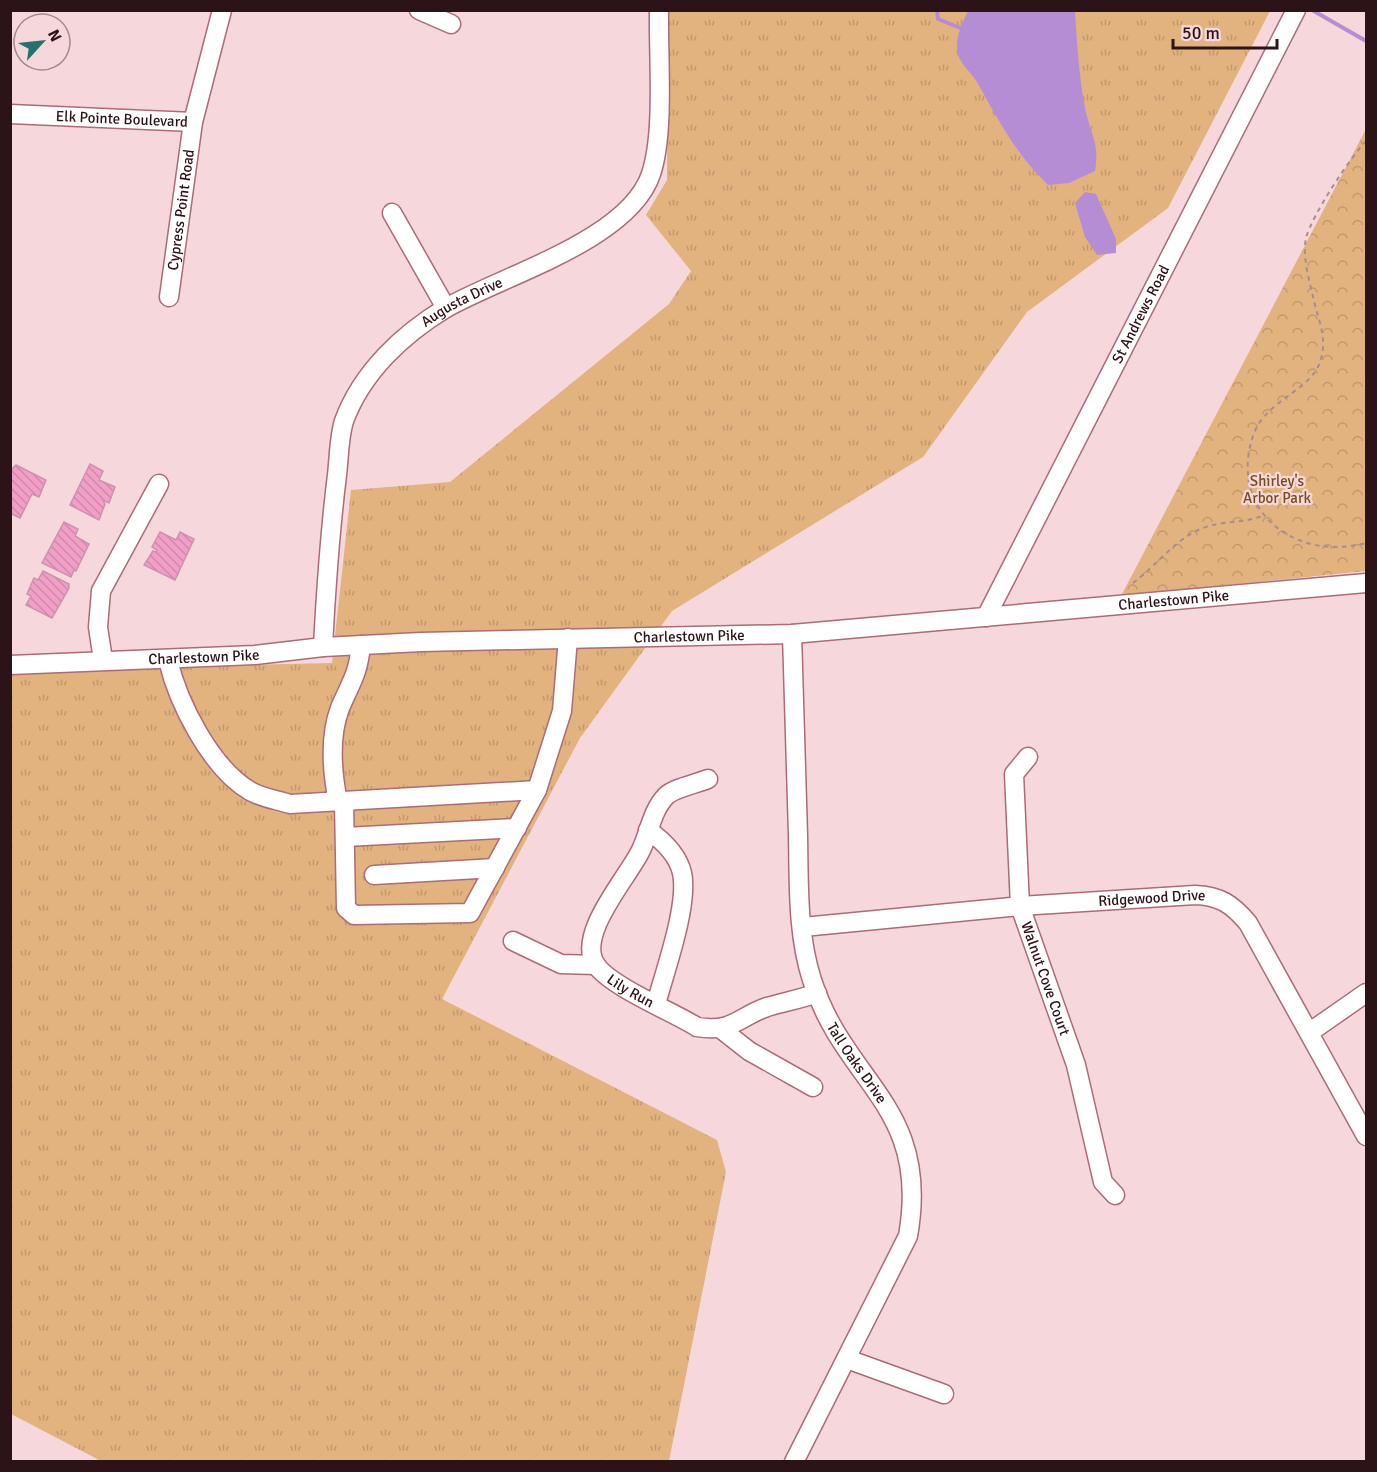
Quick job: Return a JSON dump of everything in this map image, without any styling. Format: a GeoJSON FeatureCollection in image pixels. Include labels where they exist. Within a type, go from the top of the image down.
{"type":"FeatureCollection","features":[{"type":"Feature","properties":{"kind":"street","name":"Elk Pointe Boulevard"},"geometry":{"type":"LineString","coordinates":[[10,114],[193,122],[222,10]]}},
{"type":"Feature","properties":{"kind":"street"},"geometry":{"type":"LineString","coordinates":[[419,10],[451,24]]}},
{"type":"Feature","properties":{"kind":"street","name":"Augusta Drive"},"geometry":{"type":"LineString","coordinates":[[322,647],[329,541],[344,422],[365,382],[385,356],[406,336],[446,308],[589,238],[613,223],[631,207],[651,175],[658,140],[659,10]]}},
{"type":"Feature","properties":{"kind":"street","name":"St Andrews Road"},"geometry":{"type":"LineString","coordinates":[[986,617],[1296,10]]}},
{"type":"Feature","properties":{"kind":"street","name":"Cypress Point Road"},"geometry":{"type":"LineString","coordinates":[[169,297],[193,122]]}},
{"type":"Feature","properties":{"kind":"street"},"geometry":{"type":"LineString","coordinates":[[392,213],[446,308]]}},
{"type":"Feature","properties":{"kind":"street"},"geometry":{"type":"LineString","coordinates":[[103,660],[98,627],[101,591],[159,484]]}},
{"type":"Feature","properties":{"kind":"street","name":"Charlestown Pike"},"geometry":{"type":"LineString","coordinates":[[10,665],[103,660],[168,660],[361,645],[792,634],[1366,583]]}},
{"type":"Feature","properties":{"kind":"street","name":"Tall Oaks Drive"},"geometry":{"type":"LineString","coordinates":[[792,634],[803,927],[812,980],[828,1017],[896,1120],[909,1155],[913,1176],[912,1210],[908,1236],[794,1461]]}},
{"type":"Feature","properties":{"kind":"street"},"geometry":{"type":"LineString","coordinates":[[361,645],[357,674],[340,708],[335,727],[333,778],[341,801],[345,837],[346,908],[354,915],[470,913],[537,790],[562,711],[568,638]]}},
{"type":"Feature","properties":{"kind":"street"},"geometry":{"type":"LineString","coordinates":[[168,660],[175,688],[200,734],[227,773],[252,792],[290,804],[537,790]]}},
{"type":"Feature","properties":{"kind":"street","name":"Walnut Cove Court"},"geometry":{"type":"LineString","coordinates":[[1028,757],[1014,774],[1020,906],[1076,1065],[1103,1182],[1115,1195]]}},
{"type":"Feature","properties":{"kind":"street","name":"Lily Run"},"geometry":{"type":"LineString","coordinates":[[708,779],[666,795],[648,830],[641,851],[620,881],[593,938],[592,955],[596,965],[614,980],[697,1028],[721,1029]]}},
{"type":"Feature","properties":{"kind":"street"},"geometry":{"type":"LineString","coordinates":[[345,837],[517,828]]}},
{"type":"Feature","properties":{"kind":"street"},"geometry":{"type":"LineString","coordinates":[[648,830],[666,844],[682,871],[683,891],[656,1004]]}},
{"type":"Feature","properties":{"kind":"street"},"geometry":{"type":"LineString","coordinates":[[374,875],[495,868]]}},
{"type":"Feature","properties":{"kind":"street","name":"Ridgewood Drive"},"geometry":{"type":"LineString","coordinates":[[803,927],[1020,906],[1195,895],[1221,898],[1238,911],[1248,923],[1366,1136]]}},
{"type":"Feature","properties":{"kind":"street"},"geometry":{"type":"LineString","coordinates":[[513,941],[561,964],[596,965]]}},
{"type":"Feature","properties":{"kind":"street"},"geometry":{"type":"LineString","coordinates":[[813,1087],[749,1051],[721,1029],[766,1008],[817,993]]}},
{"type":"Feature","properties":{"kind":"street"},"geometry":{"type":"LineString","coordinates":[[1310,1032],[1366,993]]}},
{"type":"Feature","properties":{"kind":"street"},"geometry":{"type":"LineString","coordinates":[[847,1359],[944,1394]]}},
{"type":"Feature","properties":{"kind":"path"},"geometry":{"type":"LineString","coordinates":[[1366,141],[1326,201],[1306,239],[1307,264],[1324,333],[1321,362],[1315,371],[1264,415],[1253,434],[1248,455],[1250,480],[1264,515],[1289,537],[1304,544],[1334,549],[1366,543]]}},
{"type":"Feature","properties":{"kind":"path"},"geometry":{"type":"LineString","coordinates":[[1133,584],[1191,534],[1206,526],[1245,521],[1264,515]]}},
{"type":"Feature","properties":{"kind":"green space"},"geometry":{"type":"Polygon","coordinates":[[[668,11],[1270,11],[1168,208],[1027,312],[923,457],[672,611],[580,738],[442,999],[717,1140],[726,1172],[669,1461],[101,1461],[11,1414],[10,670],[332,663],[351,490],[450,482],[669,304],[691,271],[646,215],[667,180],[668,11]]]}},
{"type":"Feature","properties":{"kind":"green space","name":"Shirley's Arbor Park"},"geometry":{"type":"Polygon","coordinates":[[[1366,129],[1366,571],[1121,596],[1366,129]]]}},
{"type":"Feature","properties":{"kind":"shaded area"},"geometry":{"type":"Polygon","coordinates":[[[968,11],[1075,11],[1083,96],[1096,153],[1095,171],[1069,183],[1048,185],[1026,161],[958,55],[958,38],[968,11]]]}},
{"type":"Feature","properties":{"kind":"shaded area"},"geometry":{"type":"Polygon","coordinates":[[[1085,192],[1096,194],[1116,239],[1116,253],[1097,255],[1085,237],[1075,203],[1085,192]]]}},
{"type":"Feature","properties":{"kind":"building"},"geometry":{"type":"Polygon","coordinates":[[[90,464],[103,471],[99,480],[115,487],[109,503],[103,500],[105,504],[99,520],[70,505],[90,464]]]}},
{"type":"Feature","properties":{"kind":"building"},"geometry":{"type":"Polygon","coordinates":[[[16,465],[46,480],[39,497],[32,494],[20,518],[10,513],[10,471],[16,465]]]}},
{"type":"Feature","properties":{"kind":"building"},"geometry":{"type":"Polygon","coordinates":[[[64,522],[78,529],[75,536],[89,544],[71,577],[42,563],[64,522]]]}},
{"type":"Feature","properties":{"kind":"building"},"geometry":{"type":"Polygon","coordinates":[[[160,532],[176,540],[180,532],[194,539],[175,580],[144,565],[153,551],[157,550],[152,547],[160,532]]]}},
{"type":"Feature","properties":{"kind":"building"},"geometry":{"type":"Polygon","coordinates":[[[43,571],[69,584],[52,618],[26,605],[31,596],[27,594],[34,578],[38,580],[43,571]]]}},
{"type":"Feature","properties":{"kind":"waterway"},"geometry":{"type":"LineString","coordinates":[[937,10],[938,19],[963,29]]}},
{"type":"Feature","properties":{"kind":"waterway"},"geometry":{"type":"LineString","coordinates":[[1312,10],[1366,41]]}}]}
